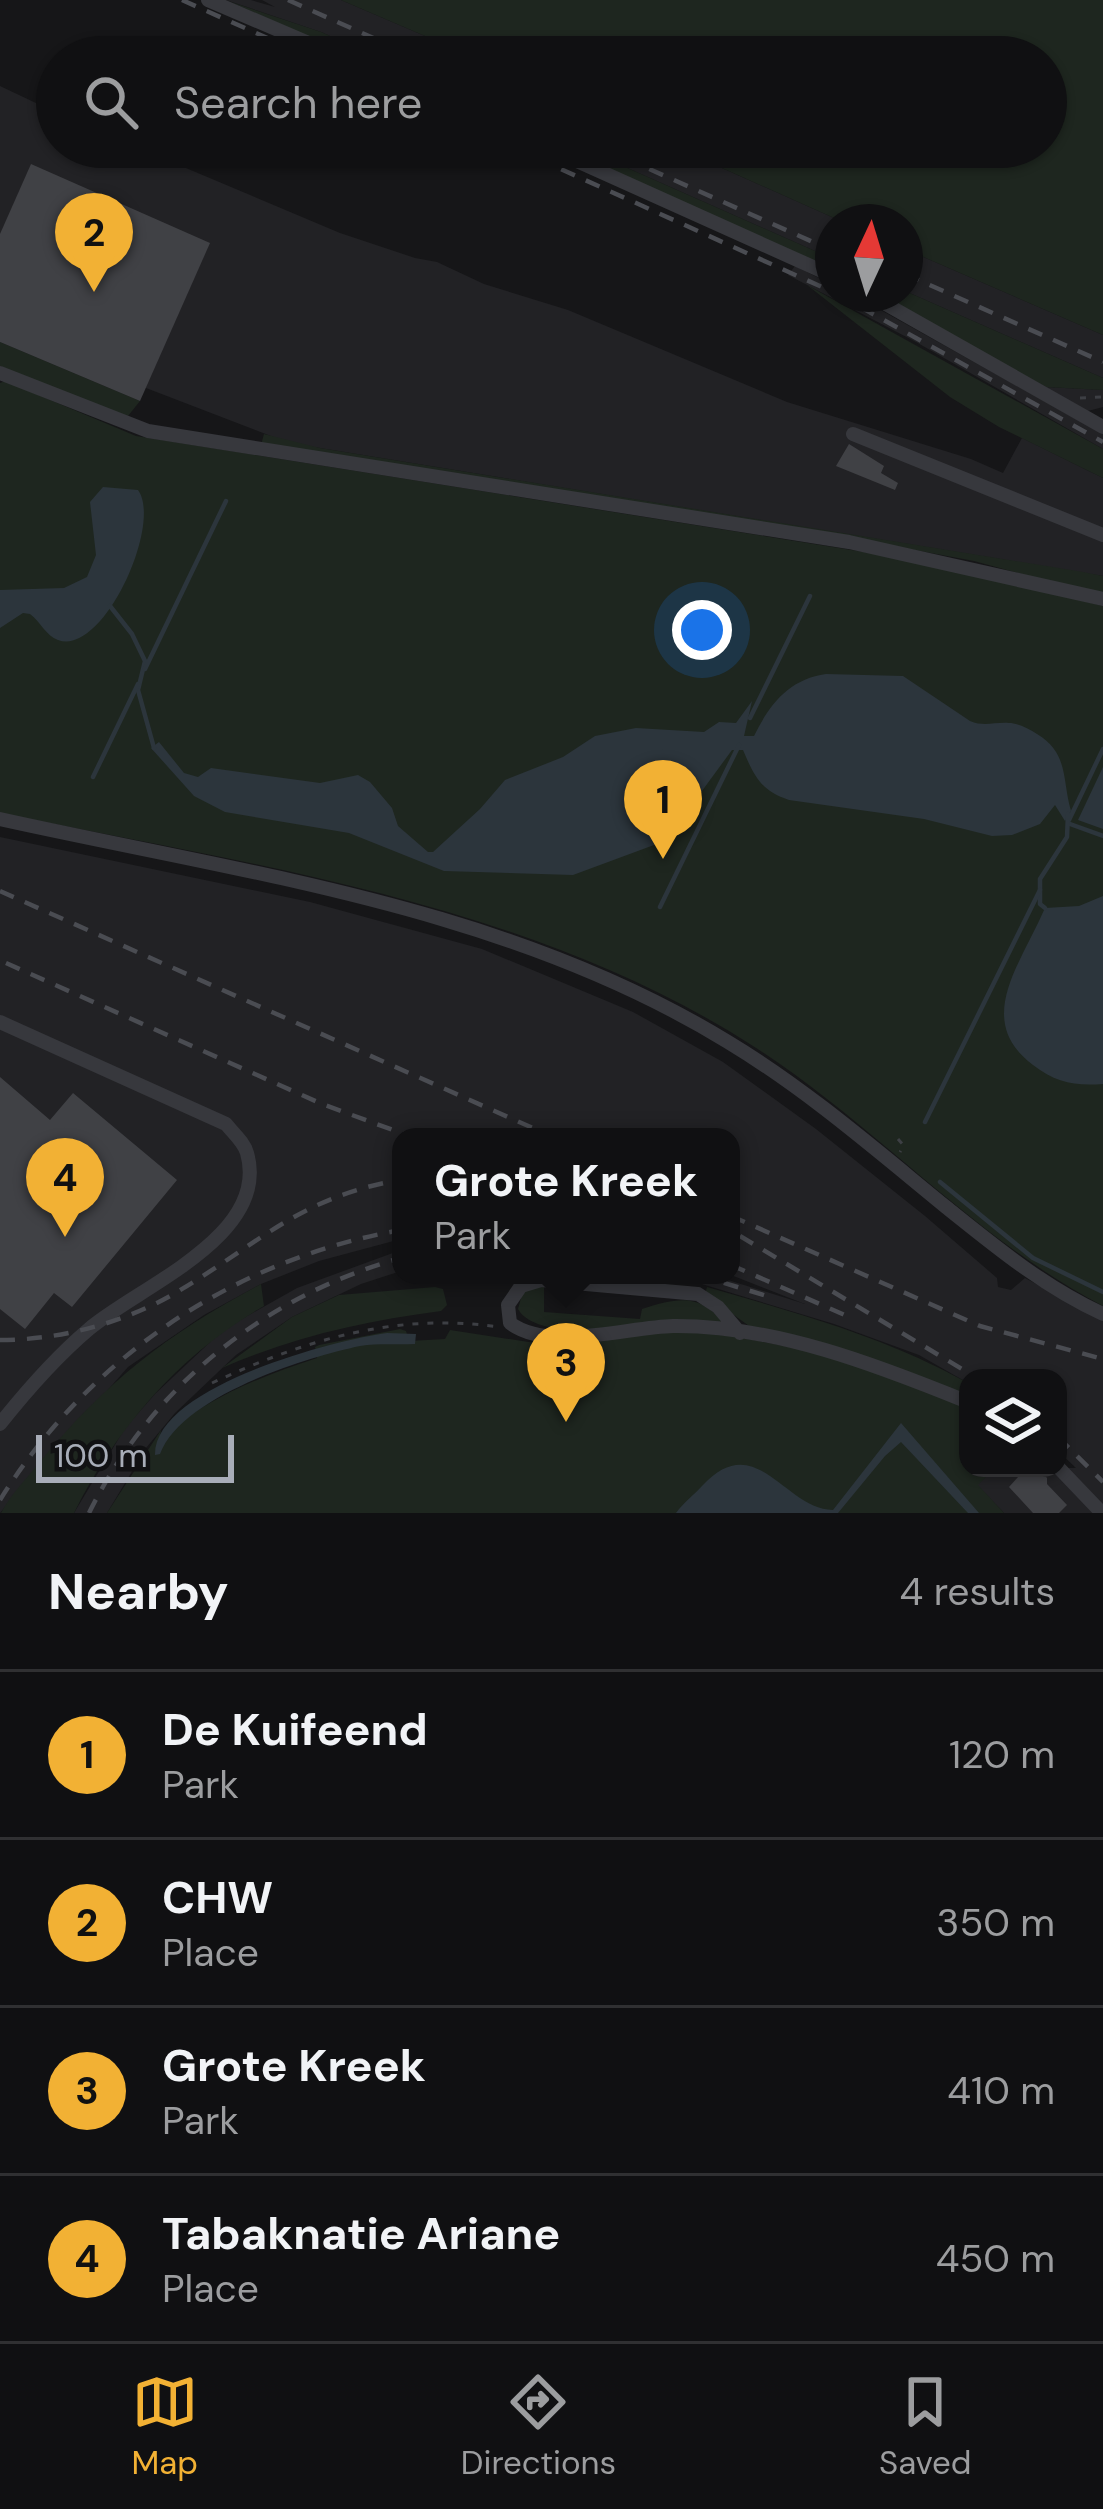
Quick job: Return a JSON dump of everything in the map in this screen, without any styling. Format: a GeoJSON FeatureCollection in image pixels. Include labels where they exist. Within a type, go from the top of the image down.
{"type":"FeatureCollection","features":[{"type":"Feature","properties":{"kind":"street"},"geometry":{"type":"LineString","coordinates":[[208,0],[292,36]]}},
{"type":"Feature","properties":{"kind":"street"},"geometry":{"type":"LineString","coordinates":[[593,168],[815,268]]}},
{"type":"Feature","properties":{"kind":"street"},"geometry":{"type":"LineString","coordinates":[[900,312],[1103,427]]}},
{"type":"Feature","properties":{"kind":"street"},"geometry":{"type":"LineString","coordinates":[[0,373],[148,431],[849,542],[1103,599]]}},
{"type":"Feature","properties":{"kind":"street"},"geometry":{"type":"LineString","coordinates":[[853,434],[1103,535]]}},
{"type":"Feature","properties":{"kind":"street"},"geometry":{"type":"LineString","coordinates":[[0,819],[419,911],[610,981],[688,1019],[765,1065],[1026,1272],[1103,1314]]}},
{"type":"Feature","properties":{"kind":"street"},"geometry":{"type":"LineString","coordinates":[[0,1022],[226,1124],[247,1149],[249,1163],[239,1211],[227,1230],[91,1328],[0,1424]]}},
{"type":"Feature","properties":{"kind":"street"},"geometry":{"type":"LineString","coordinates":[[527,1284],[512,1295],[508,1315],[519,1330],[556,1336],[673,1326],[740,1333],[859,1360],[959,1399]]}},
{"type":"Feature","properties":{"kind":"street"},"geometry":{"type":"LineString","coordinates":[[587,1284],[698,1294],[718,1306],[740,1333]]}},
{"type":"Feature","properties":{"kind":"street"},"geometry":{"type":"LineString","coordinates":[[1067,1476],[1102,1513]]}},
{"type":"Feature","properties":{"kind":"path"},"geometry":{"type":"LineString","coordinates":[[212,1383],[278,1352],[368,1329],[451,1322],[519,1330]]}},
{"type":"Feature","properties":{"kind":"shaded area"},"geometry":{"type":"Polygon","coordinates":[[[226,0],[275,7],[262,0],[341,0],[425,36],[330,36],[226,0]]]}},
{"type":"Feature","properties":{"kind":"shaded area"},"geometry":{"type":"Polygon","coordinates":[[[341,0],[1103,0],[1103,335],[923,257],[923,204],[815,204],[815,210],[722,168],[1067,168],[1067,36],[425,36],[341,0]]]}},
{"type":"Feature","properties":{"kind":"shaded area"},"geometry":{"type":"Polygon","coordinates":[[[228,1],[330,36],[307,36],[228,1]]]}},
{"type":"Feature","properties":{"kind":"shaded area"},"geometry":{"type":"Polygon","coordinates":[[[0,86],[36,103],[36,168],[186,168],[340,233],[568,310],[787,402],[1003,473],[1022,438],[1103,478],[1103,576],[289,443],[146,388],[0,305],[0,86]]]}},
{"type":"Feature","properties":{"kind":"shaded area"},"geometry":{"type":"Polygon","coordinates":[[[603,168],[627,168],[815,251],[815,264],[603,168]]]}},
{"type":"Feature","properties":{"kind":"shaded area"},"geometry":{"type":"Polygon","coordinates":[[[627,168],[722,168],[815,210],[815,251],[627,168]]]}},
{"type":"Feature","properties":{"kind":"shaded area"},"geometry":{"type":"Polygon","coordinates":[[[923,257],[1103,335],[1103,378],[923,299],[923,257]]]}},
{"type":"Feature","properties":{"kind":"shaded area"},"geometry":{"type":"Polygon","coordinates":[[[795,266],[815,276],[815,289],[788,275],[795,266]]]}},
{"type":"Feature","properties":{"kind":"shaded area"},"geometry":{"type":"Polygon","coordinates":[[[923,299],[1103,378],[1103,390],[1046,387],[908,312],[923,312],[923,299]]]}},
{"type":"Feature","properties":{"kind":"shaded area"},"geometry":{"type":"Polygon","coordinates":[[[841,312],[856,312],[1103,449],[1103,478],[999,427],[950,397],[841,312]]]}},
{"type":"Feature","properties":{"kind":"shaded area"},"geometry":{"type":"Polygon","coordinates":[[[859,312],[884,312],[1103,434],[1103,449],[859,312]]]}},
{"type":"Feature","properties":{"kind":"shaded area"},"geometry":{"type":"Polygon","coordinates":[[[0,342],[140,401],[128,416],[111,415],[0,366],[0,342]]]}},
{"type":"Feature","properties":{"kind":"shaded area"},"geometry":{"type":"Polygon","coordinates":[[[5,381],[136,436],[933,563],[1103,606],[1103,1306],[1011,1248],[798,1077],[667,997],[484,923],[388,895],[0,813],[0,383],[5,381]]]}},
{"type":"Feature","properties":{"kind":"shaded area"},"geometry":{"type":"Polygon","coordinates":[[[1046,387],[1103,390],[1103,407],[1084,412],[1046,387]]]}},
{"type":"Feature","properties":{"kind":"shaded area"},"geometry":{"type":"Polygon","coordinates":[[[264,434],[320,448],[1083,572],[1103,576],[1103,596],[974,561],[877,543],[261,445],[264,434]]]}},
{"type":"Feature","properties":{"kind":"shaded area"},"geometry":{"type":"Polygon","coordinates":[[[103,487],[138,490],[144,507],[136,557],[110,609],[93,629],[75,640],[54,638],[30,614],[23,613],[0,628],[0,590],[64,588],[87,577],[96,555],[90,502],[103,487]]]}},
{"type":"Feature","properties":{"kind":"shaded area"},"geometry":{"type":"Polygon","coordinates":[[[826,674],[903,676],[970,721],[1012,723],[1031,730],[1055,750],[1071,811],[1065,821],[1055,805],[1040,824],[1012,835],[992,836],[924,819],[789,800],[760,781],[743,750],[732,750],[699,795],[689,821],[654,845],[573,875],[444,871],[349,833],[225,812],[194,796],[151,748],[159,742],[184,773],[198,777],[211,768],[320,783],[358,775],[392,808],[398,826],[433,852],[505,780],[563,757],[595,736],[636,728],[704,732],[719,722],[736,723],[752,701],[744,736],[754,736],[782,695],[801,681],[826,674]]]}},
{"type":"Feature","properties":{"kind":"shaded area"},"geometry":{"type":"Polygon","coordinates":[[[1103,767],[1103,829],[1078,820],[1103,767]]]}},
{"type":"Feature","properties":{"kind":"shaded area"},"geometry":{"type":"Polygon","coordinates":[[[0,837],[310,902],[482,949],[633,1012],[723,1062],[925,1216],[997,1278],[998,1287],[1011,1290],[1025,1278],[1103,1320],[1103,1513],[1004,1513],[977,1485],[985,1477],[1067,1477],[1067,1468],[1076,1468],[1067,1460],[1067,1369],[959,1369],[959,1378],[919,1355],[702,1284],[740,1284],[805,1304],[740,1279],[740,1128],[392,1128],[392,1241],[319,1261],[261,1284],[204,1315],[128,1367],[0,1513],[0,837]]]}},
{"type":"Feature","properties":{"kind":"shaded area"},"geometry":{"type":"Polygon","coordinates":[[[1103,896],[1103,1084],[1075,1084],[1041,1071],[1015,1048],[1004,1010],[1015,970],[1045,908],[1079,906],[1103,896]]]}},
{"type":"Feature","properties":{"kind":"shaded area"},"geometry":{"type":"Polygon","coordinates":[[[392,1253],[392,1274],[292,1317],[236,1355],[146,1448],[107,1513],[74,1513],[125,1428],[155,1394],[224,1329],[297,1288],[392,1253]]]}},
{"type":"Feature","properties":{"kind":"shaded area"},"geometry":{"type":"Polygon","coordinates":[[[261,1284],[264,1306],[205,1346],[154,1395],[110,1451],[74,1513],[1,1513],[65,1433],[115,1383],[168,1340],[261,1284]]]}},
{"type":"Feature","properties":{"kind":"shaded area"},"geometry":{"type":"Polygon","coordinates":[[[544,1286],[544,1312],[640,1319],[642,1309],[687,1300],[706,1307],[724,1324],[613,1332],[553,1328],[531,1321],[518,1309],[523,1291],[544,1286]]]}},
{"type":"Feature","properties":{"kind":"shaded area"},"geometry":{"type":"Polygon","coordinates":[[[707,1287],[905,1352],[959,1378],[959,1395],[756,1331],[705,1294],[707,1287]]]}},
{"type":"Feature","properties":{"kind":"shaded area"},"geometry":{"type":"Polygon","coordinates":[[[443,1289],[447,1305],[441,1311],[329,1332],[222,1368],[292,1317],[339,1295],[443,1289]]]}},
{"type":"Feature","properties":{"kind":"shaded area"},"geometry":{"type":"Polygon","coordinates":[[[400,1329],[409,1341],[445,1339],[450,1330],[535,1343],[689,1331],[821,1353],[959,1404],[959,1477],[986,1477],[978,1485],[1004,1513],[107,1513],[161,1430],[160,1438],[234,1390],[317,1358],[315,1347],[400,1329]]]}},
{"type":"Feature","properties":{"kind":"shaded area"},"geometry":{"type":"Polygon","coordinates":[[[387,1333],[416,1334],[415,1344],[360,1346],[246,1383],[192,1415],[155,1455],[163,1431],[183,1408],[214,1388],[290,1357],[387,1333]]]}},
{"type":"Feature","properties":{"kind":"shaded area"},"geometry":{"type":"Polygon","coordinates":[[[901,1423],[979,1513],[968,1513],[901,1442],[838,1513],[676,1513],[721,1470],[738,1465],[754,1467],[799,1498],[833,1510],[901,1423]]]}},
{"type":"Feature","properties":{"kind":"building"},"geometry":{"type":"Polygon","coordinates":[[[31,164],[210,243],[140,401],[0,342],[0,234],[31,164]]]}},
{"type":"Feature","properties":{"kind":"building"},"geometry":{"type":"Polygon","coordinates":[[[849,444],[884,466],[881,473],[898,483],[895,490],[836,466],[849,444]]]}},
{"type":"Feature","properties":{"kind":"building"},"geometry":{"type":"Polygon","coordinates":[[[0,1077],[50,1120],[73,1093],[177,1180],[72,1307],[54,1293],[25,1329],[0,1309],[0,1077]]]}},
{"type":"Feature","properties":{"kind":"building"},"geometry":{"type":"Polygon","coordinates":[[[1018,1477],[1046,1477],[1067,1505],[1059,1513],[1033,1513],[1009,1487],[1018,1477]]]}},
{"type":"Feature","properties":{"kind":"waterway"},"geometry":{"type":"LineString","coordinates":[[145,669],[226,501]]}},
{"type":"Feature","properties":{"kind":"waterway"},"geometry":{"type":"LineString","coordinates":[[750,718],[810,596]]}},
{"type":"Feature","properties":{"kind":"waterway"},"geometry":{"type":"LineString","coordinates":[[110,606],[145,661],[138,690],[154,748]]}},
{"type":"Feature","properties":{"kind":"waterway"},"geometry":{"type":"LineString","coordinates":[[93,777],[138,684]]}},
{"type":"Feature","properties":{"kind":"waterway"},"geometry":{"type":"LineString","coordinates":[[660,907],[739,745]]}},
{"type":"Feature","properties":{"kind":"waterway"},"geometry":{"type":"LineString","coordinates":[[1069,820],[1103,749]]}},
{"type":"Feature","properties":{"kind":"waterway"},"geometry":{"type":"LineString","coordinates":[[1045,908],[1040,904],[1040,879],[1067,837],[1068,814]]}},
{"type":"Feature","properties":{"kind":"waterway"},"geometry":{"type":"LineString","coordinates":[[1070,824],[1103,836]]}},
{"type":"Feature","properties":{"kind":"waterway"},"geometry":{"type":"LineString","coordinates":[[925,1122],[1040,890]]}},
{"type":"Feature","properties":{"kind":"waterway"},"geometry":{"type":"LineString","coordinates":[[940,1182],[1033,1258],[1103,1292]]}},
{"type":"Feature","properties":{"kind":"railway"},"geometry":{"type":"LineString","coordinates":[[182,0],[263,36]]}},
{"type":"Feature","properties":{"kind":"railway"},"geometry":{"type":"LineString","coordinates":[[288,0],[369,36]]}},
{"type":"Feature","properties":{"kind":"railway"},"geometry":{"type":"LineString","coordinates":[[558,168],[815,284]]}},
{"type":"Feature","properties":{"kind":"railway"},"geometry":{"type":"LineString","coordinates":[[647,168],[815,243]]}},
{"type":"Feature","properties":{"kind":"railway"},"geometry":{"type":"LineString","coordinates":[[923,282],[1103,362]]}},
{"type":"Feature","properties":{"kind":"railway"},"geometry":{"type":"LineString","coordinates":[[869,312],[1103,442]]}},
{"type":"Feature","properties":{"kind":"railway"},"geometry":{"type":"LineString","coordinates":[[0,891],[533,1128]]}},
{"type":"Feature","properties":{"kind":"railway"},"geometry":{"type":"LineString","coordinates":[[6,963],[322,1104],[392,1130]]}},
{"type":"Feature","properties":{"kind":"railway"},"geometry":{"type":"LineString","coordinates":[[0,1340],[66,1333],[130,1315],[170,1296],[305,1211],[392,1182]]}},
{"type":"Feature","properties":{"kind":"railway"},"geometry":{"type":"LineString","coordinates":[[740,1220],[980,1326],[1103,1359]]}},
{"type":"Feature","properties":{"kind":"railway"},"geometry":{"type":"LineString","coordinates":[[0,1500],[77,1402],[122,1359],[172,1322],[281,1264],[392,1232]]}},
{"type":"Feature","properties":{"kind":"railway"},"geometry":{"type":"LineString","coordinates":[[740,1236],[962,1369]]}},
{"type":"Feature","properties":{"kind":"railway"},"geometry":{"type":"LineString","coordinates":[[89,1513],[145,1425],[218,1352],[304,1296],[392,1261]]}},
{"type":"Feature","properties":{"kind":"railway"},"geometry":{"type":"LineString","coordinates":[[740,1269],[847,1316]]}},
{"type":"Feature","properties":{"kind":"railway"},"geometry":{"type":"LineString","coordinates":[[728,1284],[767,1296]]}},
{"type":"Feature","properties":{"kind":"railway"},"geometry":{"type":"LineString","coordinates":[[1067,1446],[1103,1482]]}},
{"type":"Feature","properties":{"kind":"place","name":"CHW"},"geometry":{"type":"Point","coordinates":[94,292]}},
{"type":"Feature","properties":{"kind":"place","name":"De Kuifeend"},"geometry":{"type":"Point","coordinates":[663,859]}},
{"type":"Feature","properties":{"kind":"place","name":"Tabaknatie Ariane"},"geometry":{"type":"Point","coordinates":[65,1237]}},
{"type":"Feature","properties":{"kind":"place","name":"Grote Kreek"},"geometry":{"type":"Point","coordinates":[566,1422]}}]}
